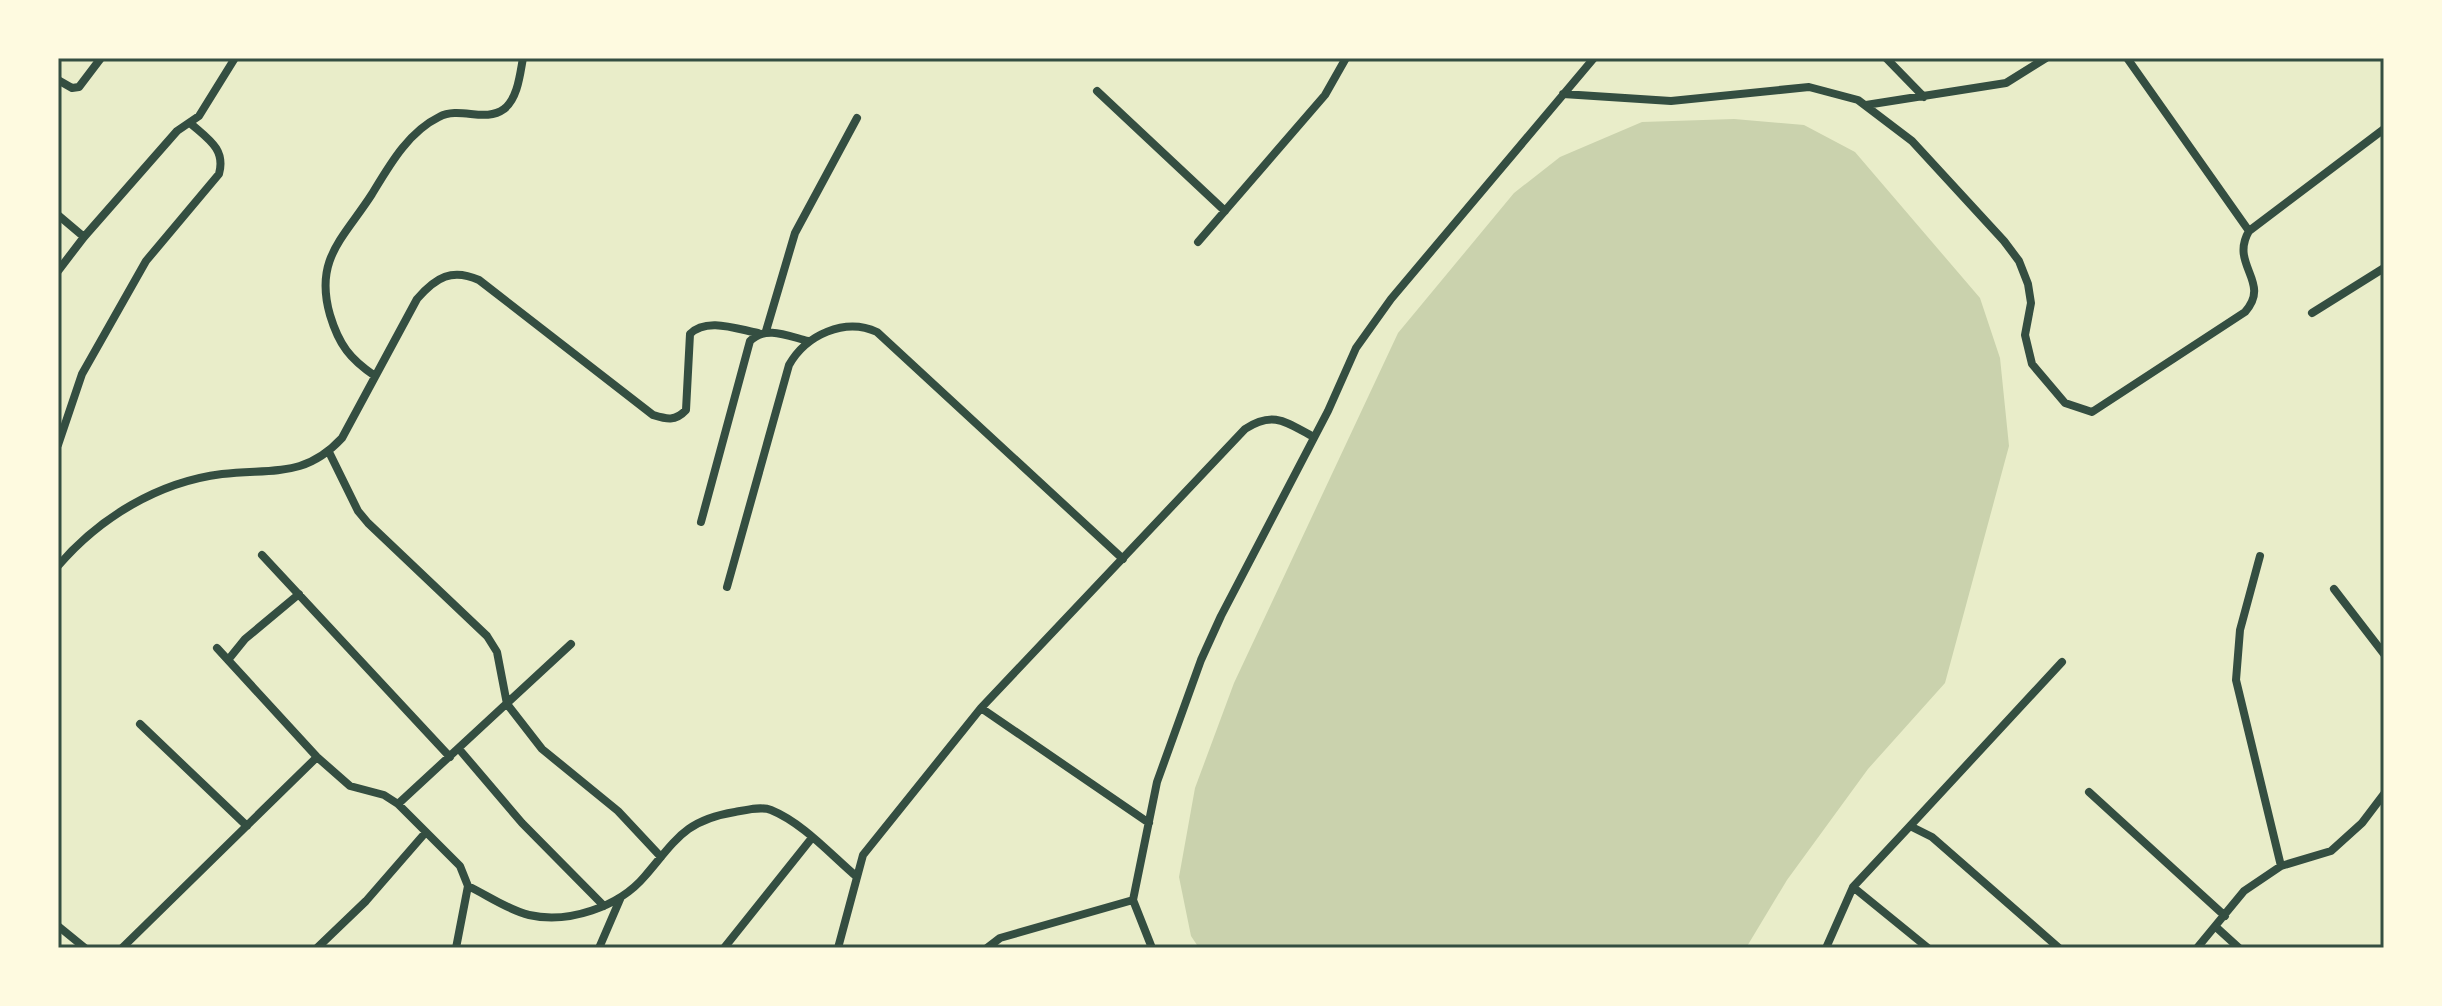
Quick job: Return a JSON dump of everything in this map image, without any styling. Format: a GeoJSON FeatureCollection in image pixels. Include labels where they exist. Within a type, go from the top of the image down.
{"type":"FeatureCollection","features":[{"type":"Feature","properties":{"kind":"street"},"geometry":{"type":"LineString","coordinates":[[58,80],[72,88],[79,87],[101,58]]}},
{"type":"Feature","properties":{"kind":"street"},"geometry":{"type":"LineString","coordinates":[[58,271],[177,131],[207,107],[235,58]]}},
{"type":"Feature","properties":{"kind":"street"},"geometry":{"type":"LineString","coordinates":[[375,376],[353,361],[336,337],[322,282],[331,256],[397,153],[440,116],[459,113],[486,116],[501,111],[510,103],[523,58]]}},
{"type":"Feature","properties":{"kind":"street"},"geometry":{"type":"LineString","coordinates":[[1198,242],[1325,95],[1346,58]]}},
{"type":"Feature","properties":{"kind":"street"},"geometry":{"type":"LineString","coordinates":[[1152,948],[1133,900],[1157,782],[1201,660],[1356,348],[1391,299],[1594,58]]}},
{"type":"Feature","properties":{"kind":"street"},"geometry":{"type":"LineString","coordinates":[[1886,58],[1924,97]]}},
{"type":"Feature","properties":{"kind":"street"},"geometry":{"type":"LineString","coordinates":[[1866,105],[2006,83],[2046,58]]}},
{"type":"Feature","properties":{"kind":"street"},"geometry":{"type":"LineString","coordinates":[[2127,58],[2249,231]]}},
{"type":"Feature","properties":{"kind":"street"},"geometry":{"type":"LineString","coordinates":[[1563,94],[1645,101],[1809,87],[1832,90],[1866,105],[1912,141],[2019,261],[2031,303],[2026,352],[2032,364],[2065,403],[2092,412],[2245,312],[2254,302],[2256,288],[2243,257],[2243,243],[2249,231],[2384,129]]}},
{"type":"Feature","properties":{"kind":"street"},"geometry":{"type":"LineString","coordinates":[[1097,91],[1225,211]]}},
{"type":"Feature","properties":{"kind":"street"},"geometry":{"type":"LineString","coordinates":[[701,522],[750,341],[762,332],[795,233],[857,118]]}},
{"type":"Feature","properties":{"kind":"street"},"geometry":{"type":"LineString","coordinates":[[58,445],[82,374],[146,261],[219,174],[222,162],[217,147],[190,123]]}},
{"type":"Feature","properties":{"kind":"street"},"geometry":{"type":"LineString","coordinates":[[58,215],[84,237]]}},
{"type":"Feature","properties":{"kind":"street"},"geometry":{"type":"LineString","coordinates":[[2312,313],[2384,268]]}},
{"type":"Feature","properties":{"kind":"street"},"geometry":{"type":"LineString","coordinates":[[58,566],[83,537],[136,502],[220,474],[293,470],[329,452],[342,438],[417,299],[432,282],[449,274],[465,274],[479,280],[653,415],[668,420],[679,417],[686,410],[690,334],[698,326],[709,324],[808,341]]}},
{"type":"Feature","properties":{"kind":"street"},"geometry":{"type":"LineString","coordinates":[[727,587],[789,365],[808,341],[850,324],[877,332],[996,438],[1123,559]]}},
{"type":"Feature","properties":{"kind":"street"},"geometry":{"type":"LineString","coordinates":[[838,948],[863,855],[981,708],[1253,423],[1262,418],[1281,420],[1314,437]]}},
{"type":"Feature","properties":{"kind":"street"},"geometry":{"type":"LineString","coordinates":[[329,452],[368,523],[487,636],[497,652],[507,704],[542,749],[618,811],[661,857]]}},
{"type":"Feature","properties":{"kind":"street"},"geometry":{"type":"LineString","coordinates":[[262,555],[450,757]]}},
{"type":"Feature","properties":{"kind":"street"},"geometry":{"type":"LineString","coordinates":[[2260,556],[2240,630],[2236,680],[2281,866]]}},
{"type":"Feature","properties":{"kind":"street"},"geometry":{"type":"LineString","coordinates":[[2334,589],[2384,654]]}},
{"type":"Feature","properties":{"kind":"street"},"geometry":{"type":"LineString","coordinates":[[228,660],[245,639],[299,594]]}},
{"type":"Feature","properties":{"kind":"street"},"geometry":{"type":"LineString","coordinates":[[398,804],[571,644]]}},
{"type":"Feature","properties":{"kind":"street"},"geometry":{"type":"LineString","coordinates":[[217,648],[317,757],[350,786],[384,795],[398,804],[460,866],[468,886],[456,948]]}},
{"type":"Feature","properties":{"kind":"street"},"geometry":{"type":"LineString","coordinates":[[1826,948],[1853,887],[2062,662]]}},
{"type":"Feature","properties":{"kind":"street"},"geometry":{"type":"LineString","coordinates":[[981,708],[1149,823]]}},
{"type":"Feature","properties":{"kind":"street"},"geometry":{"type":"LineString","coordinates":[[140,724],[247,826]]}},
{"type":"Feature","properties":{"kind":"street"},"geometry":{"type":"LineString","coordinates":[[459,749],[522,823],[604,906]]}},
{"type":"Feature","properties":{"kind":"street"},"geometry":{"type":"LineString","coordinates":[[122,948],[317,757]]}},
{"type":"Feature","properties":{"kind":"street"},"geometry":{"type":"LineString","coordinates":[[2089,792],[2225,916]]}},
{"type":"Feature","properties":{"kind":"street"},"geometry":{"type":"LineString","coordinates":[[2197,948],[2244,891],[2281,866],[2331,851],[2362,823],[2384,794]]}},
{"type":"Feature","properties":{"kind":"street"},"geometry":{"type":"LineString","coordinates":[[468,886],[525,914],[547,918],[604,906],[621,897],[696,821],[767,809],[811,839],[857,877]]}},
{"type":"Feature","properties":{"kind":"street"},"geometry":{"type":"LineString","coordinates":[[1910,826],[1932,837],[2059,948]]}},
{"type":"Feature","properties":{"kind":"street"},"geometry":{"type":"LineString","coordinates":[[317,948],[366,901],[426,832]]}},
{"type":"Feature","properties":{"kind":"street"},"geometry":{"type":"LineString","coordinates":[[724,948],[811,839]]}},
{"type":"Feature","properties":{"kind":"street"},"geometry":{"type":"LineString","coordinates":[[1853,887],[1928,948]]}},
{"type":"Feature","properties":{"kind":"street"},"geometry":{"type":"LineString","coordinates":[[599,948],[621,897]]}},
{"type":"Feature","properties":{"kind":"street"},"geometry":{"type":"LineString","coordinates":[[987,948],[1000,938],[1133,900]]}},
{"type":"Feature","properties":{"kind":"street"},"geometry":{"type":"LineString","coordinates":[[2216,927],[2239,948]]}},
{"type":"Feature","properties":{"kind":"street"},"geometry":{"type":"LineString","coordinates":[[59,929],[85,948]]}},
{"type":"Feature","properties":{"kind":"green space"},"geometry":{"type":"Polygon","coordinates":[[[1734,119],[1804,125],[1855,152],[1980,298],[2000,358],[2009,446],[1945,683],[1868,769],[1787,880],[1746,948],[1199,948],[1191,936],[1179,877],[1195,788],[1234,683],[1398,333],[1514,193],[1560,157],[1642,122],[1734,119]]]}}]}
